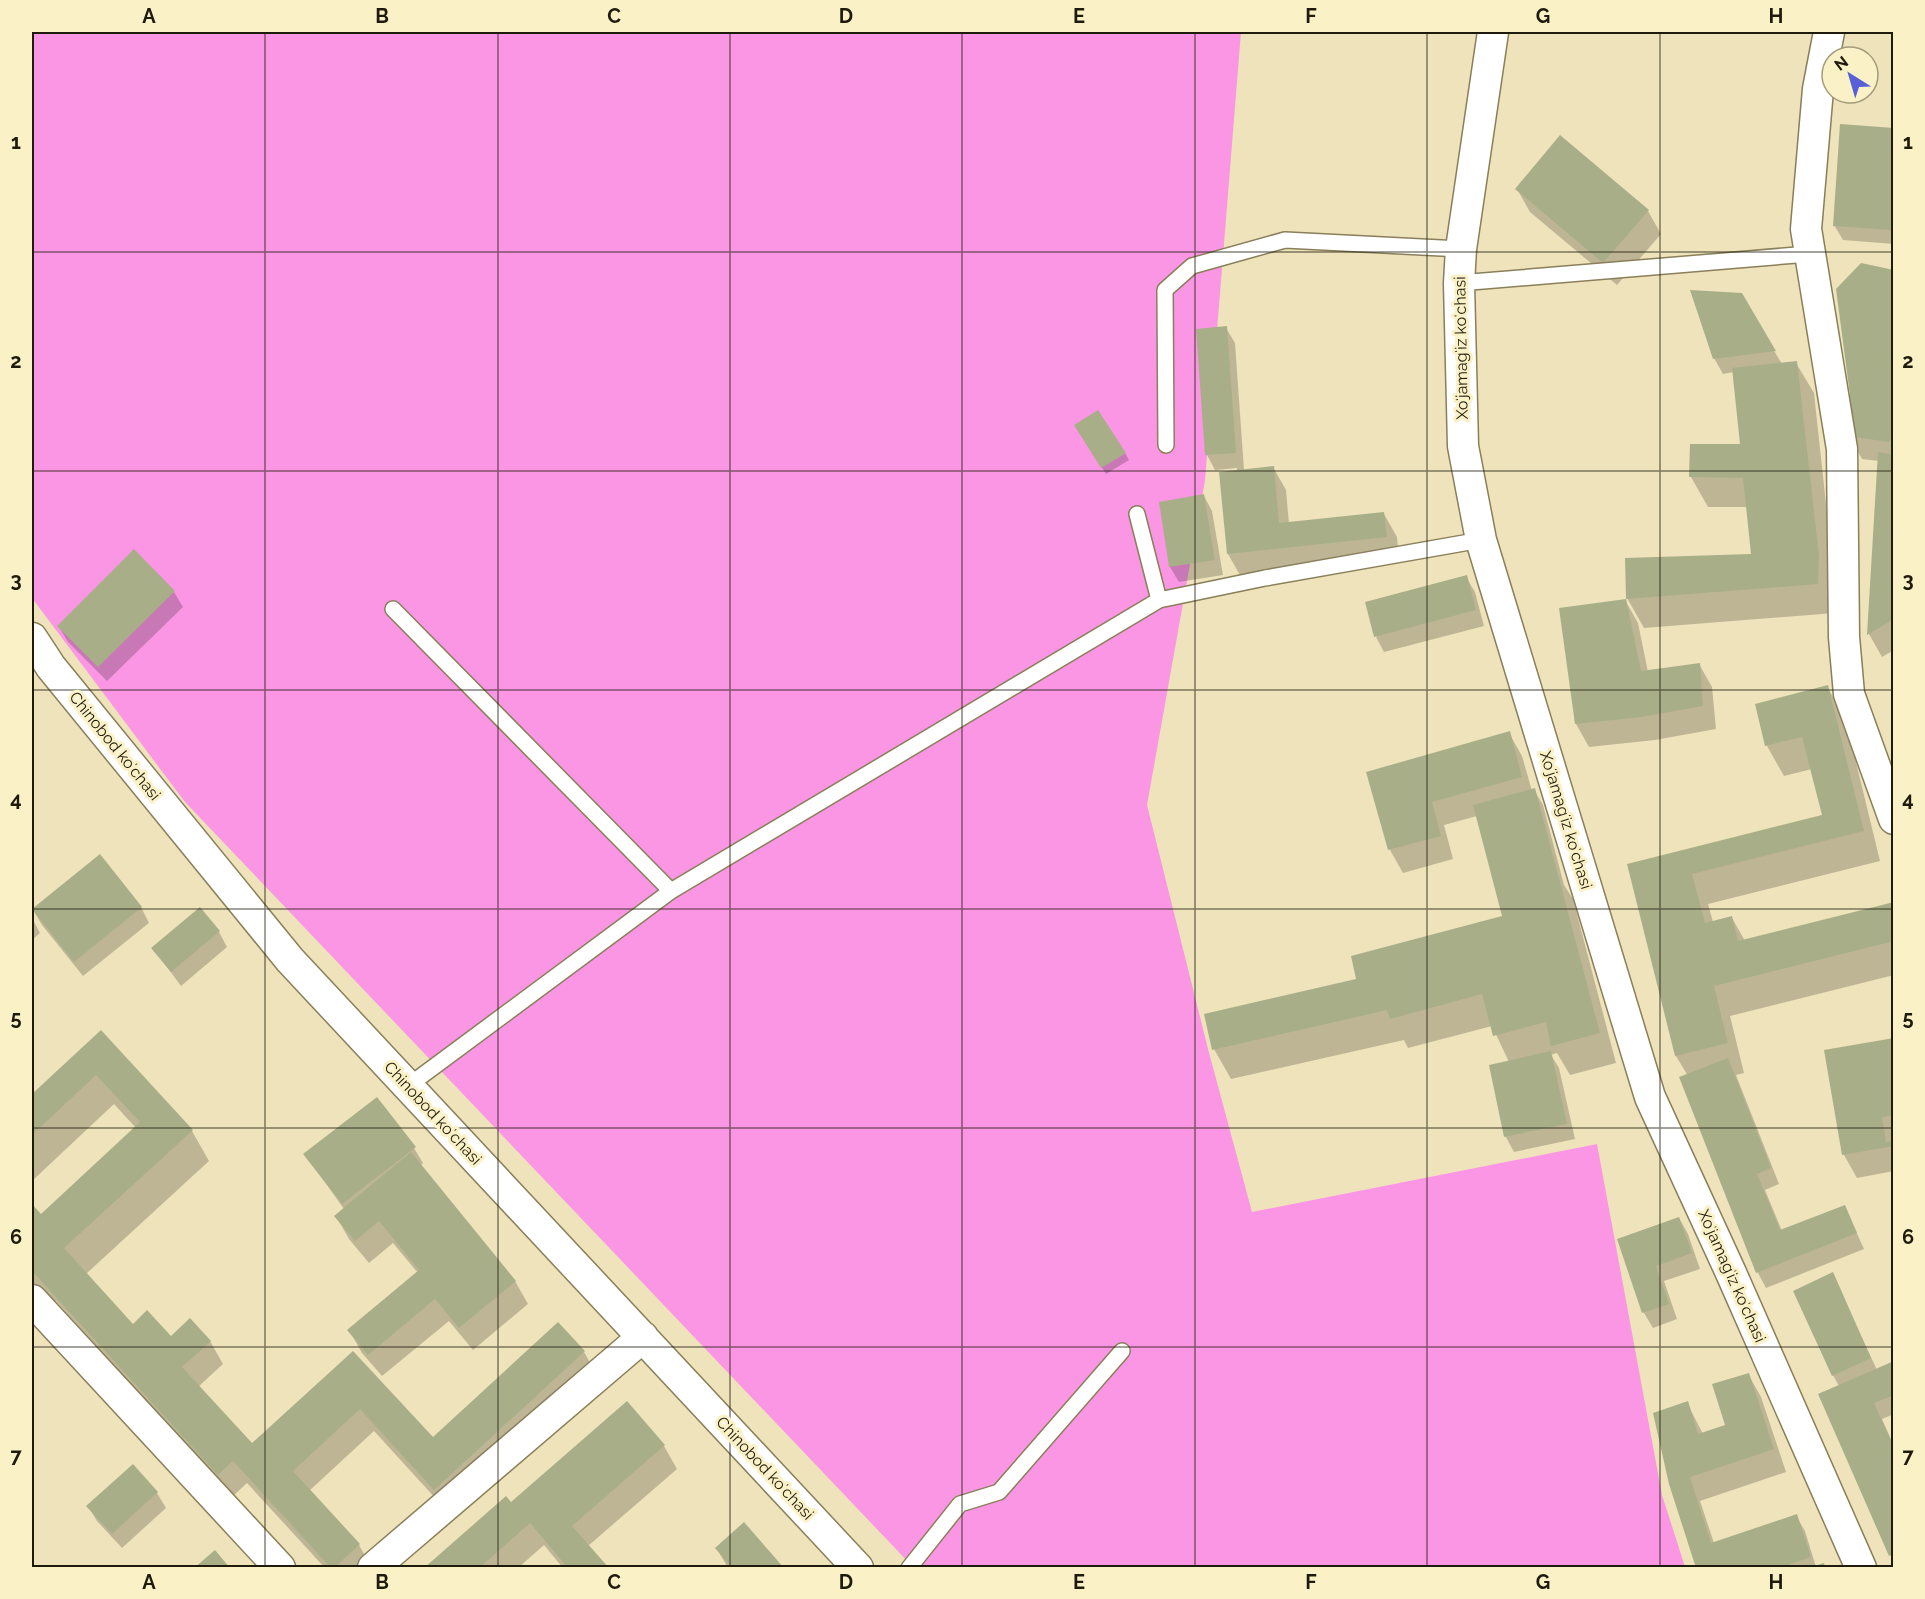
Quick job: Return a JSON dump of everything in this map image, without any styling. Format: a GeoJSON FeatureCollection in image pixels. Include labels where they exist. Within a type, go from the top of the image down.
{"type":"FeatureCollection","features":[{"type":"Feature","properties":{"kind":"street","name":"Xoʻjamagʻiz koʻchasi"},"geometry":{"type":"LineString","coordinates":[[1494,32],[1461,249],[1459,283],[1463,446],[1481,540],[1650,1097],[1731,1273],[1861,1568]]}},
{"type":"Feature","properties":{"kind":"street"},"geometry":{"type":"LineString","coordinates":[[1829,32],[1818,89],[1806,229],[1842,449],[1844,637],[1849,694],[1893,819]]}},
{"type":"Feature","properties":{"kind":"street","name":"Chinobod koʻchasi"},"geometry":{"type":"LineString","coordinates":[[32,638],[51,667],[290,960],[858,1568]]}},
{"type":"Feature","properties":{"kind":"street"},"geometry":{"type":"LineString","coordinates":[[32,1300],[280,1568]]}},
{"type":"Feature","properties":{"kind":"street"},"geometry":{"type":"LineString","coordinates":[[373,1568],[643,1337]]}},
{"type":"Feature","properties":{"kind":"lane"},"geometry":{"type":"LineString","coordinates":[[1166,445],[1165,290],[1192,266],[1285,240],[1461,249]]}},
{"type":"Feature","properties":{"kind":"lane"},"geometry":{"type":"LineString","coordinates":[[1459,283],[1809,254]]}},
{"type":"Feature","properties":{"kind":"lane"},"geometry":{"type":"LineString","coordinates":[[1137,514],[1159,600]]}},
{"type":"Feature","properties":{"kind":"lane"},"geometry":{"type":"LineString","coordinates":[[408,1086],[671,891],[1159,600],[1265,578],[1481,540]]}},
{"type":"Feature","properties":{"kind":"lane"},"geometry":{"type":"LineString","coordinates":[[393,609],[671,891]]}},
{"type":"Feature","properties":{"kind":"lane"},"geometry":{"type":"LineString","coordinates":[[909,1568],[960,1504],[999,1492],[1122,1351]]}},
{"type":"Feature","properties":{"kind":"shaded area"},"geometry":{"type":"Polygon","coordinates":[[[32,32],[1241,32],[1205,480],[1147,805],[1208,1049],[1252,1212],[1597,1144],[1662,1495],[1685,1567],[913,1567],[185,802],[32,598],[32,32]]]}},
{"type":"Feature","properties":{"kind":"building"},"geometry":{"type":"Polygon","coordinates":[[[1840,124],[1894,128],[1891,230],[1833,226],[1840,124]]]}},
{"type":"Feature","properties":{"kind":"building"},"geometry":{"type":"Polygon","coordinates":[[[1560,135],[1649,210],[1603,263],[1515,189],[1560,135]]]}},
{"type":"Feature","properties":{"kind":"building"},"geometry":{"type":"Polygon","coordinates":[[[1861,263],[1894,270],[1894,433],[1889,442],[1848,436],[1850,395],[1836,289],[1861,263]]]}},
{"type":"Feature","properties":{"kind":"building"},"geometry":{"type":"Polygon","coordinates":[[[1690,290],[1742,293],[1776,351],[1713,359],[1690,290]]]}},
{"type":"Feature","properties":{"kind":"building"},"geometry":{"type":"Polygon","coordinates":[[[1227,326],[1236,453],[1205,455],[1196,329],[1227,326]]]}},
{"type":"Feature","properties":{"kind":"building"},"geometry":{"type":"Polygon","coordinates":[[[1797,361],[1819,556],[1818,584],[1626,599],[1625,558],[1751,554],[1743,478],[1689,477],[1690,444],[1740,444],[1732,368],[1797,361]]]}},
{"type":"Feature","properties":{"kind":"building"},"geometry":{"type":"Polygon","coordinates":[[[1098,410],[1126,453],[1101,468],[1074,425],[1098,410]]]}},
{"type":"Feature","properties":{"kind":"building"},"geometry":{"type":"Polygon","coordinates":[[[1878,452],[1894,455],[1894,619],[1867,635],[1878,452]]]}},
{"type":"Feature","properties":{"kind":"building"},"geometry":{"type":"Polygon","coordinates":[[[1274,466],[1279,523],[1384,512],[1387,537],[1227,554],[1219,472],[1274,466]]]}},
{"type":"Feature","properties":{"kind":"building"},"geometry":{"type":"Polygon","coordinates":[[[1204,494],[1215,560],[1169,567],[1159,502],[1204,494]]]}},
{"type":"Feature","properties":{"kind":"building"},"geometry":{"type":"Polygon","coordinates":[[[134,549],[175,591],[98,667],[57,626],[134,549]]]}},
{"type":"Feature","properties":{"kind":"building"},"geometry":{"type":"Polygon","coordinates":[[[1467,575],[1476,610],[1374,637],[1365,602],[1467,575]]]}},
{"type":"Feature","properties":{"kind":"building"},"geometry":{"type":"Polygon","coordinates":[[[1626,599],[1641,671],[1700,663],[1703,706],[1641,717],[1575,724],[1559,608],[1626,599]]]}},
{"type":"Feature","properties":{"kind":"building"},"geometry":{"type":"Polygon","coordinates":[[[1828,685],[1864,831],[1692,874],[1705,923],[1732,916],[1738,941],[1894,902],[1894,941],[1714,986],[1728,1043],[1675,1056],[1627,864],[1822,815],[1802,737],[1765,746],[1755,704],[1828,685]]]}},
{"type":"Feature","properties":{"kind":"building"},"geometry":{"type":"Polygon","coordinates":[[[1510,731],[1522,777],[1432,802],[1441,836],[1388,850],[1366,772],[1510,731]]]}},
{"type":"Feature","properties":{"kind":"building"},"geometry":{"type":"Polygon","coordinates":[[[1535,788],[1600,1033],[1551,1046],[1546,1022],[1493,1036],[1482,994],[1390,1019],[1387,1010],[1212,1050],[1204,1014],[1356,979],[1351,956],[1502,916],[1473,805],[1535,788]]]}},
{"type":"Feature","properties":{"kind":"building"},"geometry":{"type":"Polygon","coordinates":[[[100,854],[142,907],[74,962],[32,909],[100,854]]]}},
{"type":"Feature","properties":{"kind":"building"},"geometry":{"type":"Polygon","coordinates":[[[200,907],[220,931],[171,972],[151,948],[200,907]]]}},
{"type":"Feature","properties":{"kind":"building"},"geometry":{"type":"Polygon","coordinates":[[[101,1030],[193,1130],[64,1248],[133,1324],[147,1310],[171,1336],[190,1318],[211,1341],[182,1367],[252,1443],[353,1351],[433,1437],[558,1322],[585,1351],[434,1490],[360,1409],[293,1471],[360,1544],[334,1568],[331,1568],[233,1461],[218,1475],[32,1271],[32,1204],[41,1214],[140,1122],[96,1075],[32,1135],[32,1094],[101,1030]]]}},
{"type":"Feature","properties":{"kind":"building"},"geometry":{"type":"Polygon","coordinates":[[[1894,1038],[1894,1115],[1882,1117],[1886,1142],[1894,1141],[1894,1146],[1842,1155],[1824,1050],[1894,1038]]]}},
{"type":"Feature","properties":{"kind":"building"},"geometry":{"type":"Polygon","coordinates":[[[1551,1051],[1567,1124],[1504,1137],[1489,1065],[1551,1051]]]}},
{"type":"Feature","properties":{"kind":"building"},"geometry":{"type":"Polygon","coordinates":[[[1728,1058],[1771,1168],[1757,1174],[1780,1230],[1845,1205],[1857,1233],[1756,1273],[1679,1077],[1728,1058]]]}},
{"type":"Feature","properties":{"kind":"building"},"geometry":{"type":"Polygon","coordinates":[[[377,1097],[416,1147],[342,1204],[303,1154],[377,1097]]]}},
{"type":"Feature","properties":{"kind":"building"},"geometry":{"type":"Polygon","coordinates":[[[411,1152],[516,1281],[459,1328],[435,1299],[368,1355],[347,1330],[419,1270],[379,1221],[355,1241],[334,1216],[411,1152]]]}},
{"type":"Feature","properties":{"kind":"building"},"geometry":{"type":"Polygon","coordinates":[[[1679,1217],[1692,1253],[1656,1266],[1669,1304],[1642,1313],[1617,1239],[1679,1217]]]}},
{"type":"Feature","properties":{"kind":"building"},"geometry":{"type":"Polygon","coordinates":[[[1833,1272],[1871,1358],[1832,1376],[1793,1291],[1833,1272]]]}},
{"type":"Feature","properties":{"kind":"building"},"geometry":{"type":"Polygon","coordinates":[[[1894,1361],[1894,1395],[1874,1403],[1894,1447],[1894,1554],[1889,1556],[1818,1394],[1894,1361]]]}},
{"type":"Feature","properties":{"kind":"building"},"geometry":{"type":"Polygon","coordinates":[[[1749,1373],[1774,1449],[1690,1477],[1711,1543],[1797,1514],[1811,1557],[1779,1568],[1696,1568],[1669,1484],[1653,1413],[1688,1401],[1698,1434],[1725,1425],[1712,1384],[1749,1373]]]}},
{"type":"Feature","properties":{"kind":"building"},"geometry":{"type":"Polygon","coordinates":[[[627,1401],[665,1445],[572,1526],[609,1568],[568,1568],[530,1523],[479,1568],[424,1568],[506,1496],[511,1502],[627,1401]]]}},
{"type":"Feature","properties":{"kind":"building"},"geometry":{"type":"Polygon","coordinates":[[[133,1464],[158,1492],[112,1534],[86,1506],[133,1464]]]}},
{"type":"Feature","properties":{"kind":"building"},"geometry":{"type":"Polygon","coordinates":[[[744,1522],[784,1568],[732,1568],[715,1548],[744,1522]]]}},
{"type":"Feature","properties":{"kind":"building"},"geometry":{"type":"Polygon","coordinates":[[[215,1550],[230,1568],[194,1568],[215,1550]]]}},
{"type":"Feature","properties":{"kind":"building"},"geometry":{"type":"Polygon","coordinates":[[[1824,1563],[1825,1568],[1811,1568],[1811,1567],[1824,1563]]]}}]}
